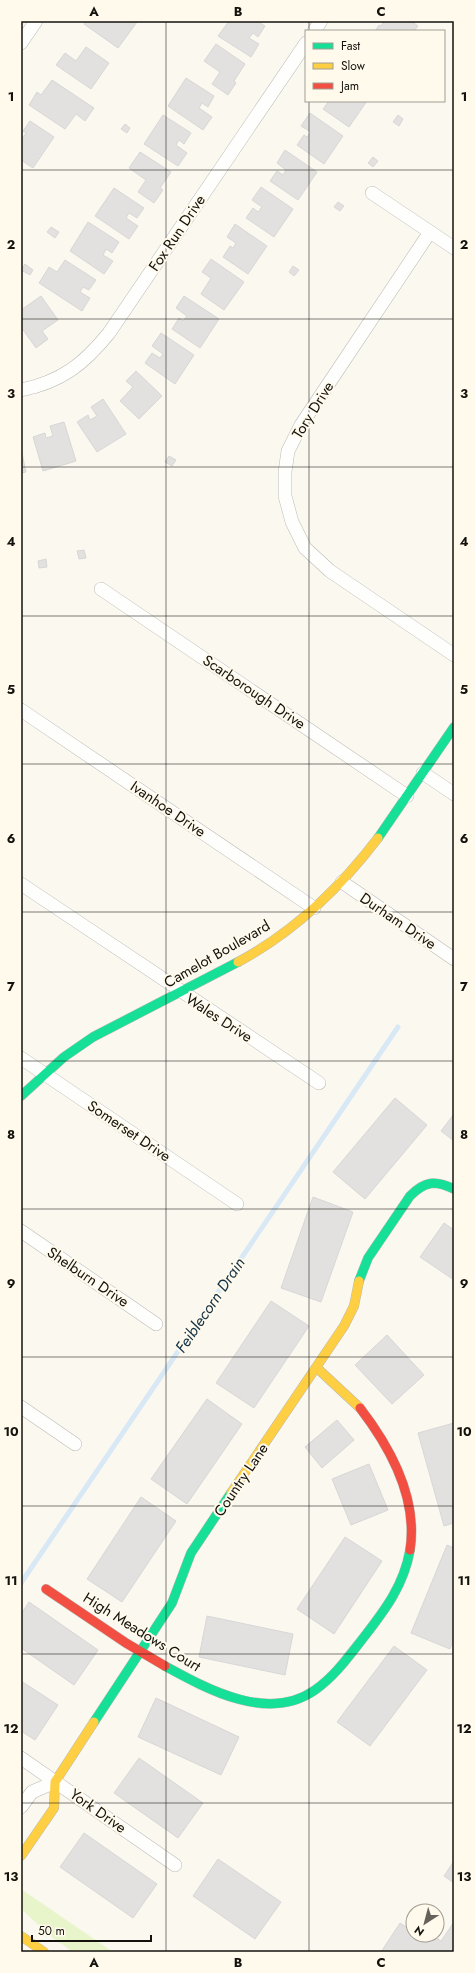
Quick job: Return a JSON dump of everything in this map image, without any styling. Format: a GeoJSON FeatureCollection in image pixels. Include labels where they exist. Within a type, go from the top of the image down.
{"type":"FeatureCollection","features":[{"type":"Feature","properties":{"kind":"street"},"geometry":{"type":"LineString","coordinates":[[21,42],[36,21]]}},
{"type":"Feature","properties":{"kind":"street"},"geometry":{"type":"LineString","coordinates":[[315,30],[321,21]]}},
{"type":"Feature","properties":{"kind":"street","name":"Fox Run Drive"},"geometry":{"type":"LineString","coordinates":[[21,390],[46,384],[65,375],[96,349],[109,333],[305,44]]}},
{"type":"Feature","properties":{"kind":"street"},"geometry":{"type":"LineString","coordinates":[[372,193],[454,248]]}},
{"type":"Feature","properties":{"kind":"street","name":"Tory Drive"},"geometry":{"type":"LineString","coordinates":[[430,232],[301,425],[288,451],[285,472],[285,496],[292,522],[305,548],[330,571],[454,655]]}},
{"type":"Feature","properties":{"kind":"street","name":"Scarborough Drive"},"geometry":{"type":"LineString","coordinates":[[101,589],[407,796]]}},
{"type":"Feature","properties":{"kind":"street","name":"Ivanhoe Drive"},"geometry":{"type":"LineString","coordinates":[[21,710],[314,908]]}},
{"type":"Feature","properties":{"kind":"street","name":"Camelot Boulevard"},"geometry":{"type":"LineString","coordinates":[[21,1096],[65,1056],[93,1037],[262,948],[314,908],[342,882],[378,840],[454,727]]}},
{"type":"Feature","properties":{"kind":"street"},"geometry":{"type":"LineString","coordinates":[[423,773],[454,794]]}},
{"type":"Feature","properties":{"kind":"street","name":"Durham Drive"},"geometry":{"type":"LineString","coordinates":[[342,882],[454,959]]}},
{"type":"Feature","properties":{"kind":"street","name":"Wales Drive"},"geometry":{"type":"LineString","coordinates":[[21,884],[180,992],[319,1083]]}},
{"type":"Feature","properties":{"kind":"street","name":"Somerset Drive"},"geometry":{"type":"LineString","coordinates":[[21,1058],[237,1204]]}},
{"type":"Feature","properties":{"kind":"street","name":"Country Lane"},"geometry":{"type":"LineString","coordinates":[[55,1782],[172,1603],[191,1553],[348,1320],[354,1306],[360,1276],[368,1258],[410,1196],[416,1190],[428,1182],[441,1183],[454,1189]]}},
{"type":"Feature","properties":{"kind":"street","name":"Shelburn Drive"},"geometry":{"type":"LineString","coordinates":[[21,1231],[156,1324]]}},
{"type":"Feature","properties":{"kind":"street","name":"High Meadows Court"},"geometry":{"type":"LineString","coordinates":[[46,1589],[141,1651],[191,1680],[216,1691],[258,1703],[278,1704],[297,1700],[315,1691],[328,1680],[388,1606],[399,1587],[407,1566],[411,1545],[408,1504],[401,1480],[388,1452],[364,1414],[340,1388],[317,1368]]}},
{"type":"Feature","properties":{"kind":"street"},"geometry":{"type":"LineString","coordinates":[[21,1407],[75,1444]]}},
{"type":"Feature","properties":{"kind":"street","name":"York Drive"},"geometry":{"type":"LineString","coordinates":[[21,1758],[175,1864]]}},
{"type":"Feature","properties":{"kind":"street"},"geometry":{"type":"LineString","coordinates":[[21,1807],[32,1792],[55,1782],[54,1808],[25,1841],[21,1856]]}},
{"type":"Feature","properties":{"kind":"street"},"geometry":{"type":"LineString","coordinates":[[21,1936],[44,1952]]}},
{"type":"Feature","properties":{"kind":"green space"},"geometry":{"type":"Polygon","coordinates":[[[21,1889],[113,1952],[73,1952],[53,1938],[21,1909],[21,1889]]]}},
{"type":"Feature","properties":{"kind":"building"},"geometry":{"type":"Polygon","coordinates":[[[86,21],[137,22],[118,48],[84,24],[86,21]]]}},
{"type":"Feature","properties":{"kind":"building"},"geometry":{"type":"Polygon","coordinates":[[[229,21],[257,21],[265,26],[258,37],[253,33],[249,38],[259,44],[251,57],[218,36],[229,21]]]}},
{"type":"Feature","properties":{"kind":"building"},"geometry":{"type":"Polygon","coordinates":[[[384,21],[411,21],[418,26],[415,30],[376,30],[379,25],[381,26],[384,21]]]}},
{"type":"Feature","properties":{"kind":"building"},"geometry":{"type":"Polygon","coordinates":[[[216,44],[245,64],[234,81],[236,83],[228,95],[212,84],[220,72],[204,61],[216,44]]]}},
{"type":"Feature","properties":{"kind":"building"},"geometry":{"type":"Polygon","coordinates":[[[86,47],[109,63],[91,89],[56,65],[65,53],[76,61],[86,47]]]}},
{"type":"Feature","properties":{"kind":"building"},"geometry":{"type":"Polygon","coordinates":[[[186,78],[214,96],[208,107],[202,103],[199,108],[212,117],[203,130],[168,106],[186,78]]]}},
{"type":"Feature","properties":{"kind":"building"},"geometry":{"type":"Polygon","coordinates":[[[52,80],[94,108],[85,121],[76,114],[65,129],[29,105],[37,92],[41,95],[52,80]]]}},
{"type":"Feature","properties":{"kind":"building"},"geometry":{"type":"Polygon","coordinates":[[[328,102],[366,102],[349,127],[323,109],[328,102]]]}},
{"type":"Feature","properties":{"kind":"building"},"geometry":{"type":"Polygon","coordinates":[[[310,113],[343,136],[324,164],[297,145],[304,135],[307,137],[311,132],[301,126],[310,113]]]}},
{"type":"Feature","properties":{"kind":"building"},"geometry":{"type":"Polygon","coordinates":[[[163,115],[191,133],[184,144],[179,140],[176,145],[187,153],[178,166],[144,144],[163,115]]]}},
{"type":"Feature","properties":{"kind":"building"},"geometry":{"type":"Polygon","coordinates":[[[398,115],[403,119],[399,126],[393,122],[398,115]]]}},
{"type":"Feature","properties":{"kind":"building"},"geometry":{"type":"Polygon","coordinates":[[[30,121],[54,137],[33,168],[21,160],[21,141],[26,133],[23,131],[30,121]]]}},
{"type":"Feature","properties":{"kind":"building"},"geometry":{"type":"Polygon","coordinates":[[[125,124],[130,128],[127,133],[121,129],[125,124]]]}},
{"type":"Feature","properties":{"kind":"building"},"geometry":{"type":"Polygon","coordinates":[[[285,150],[317,172],[298,200],[270,181],[277,171],[283,175],[286,170],[277,163],[285,150]]]}},
{"type":"Feature","properties":{"kind":"building"},"geometry":{"type":"Polygon","coordinates":[[[140,152],[171,172],[160,188],[163,190],[154,203],[138,192],[146,180],[129,168],[140,152]]]}},
{"type":"Feature","properties":{"kind":"building"},"geometry":{"type":"Polygon","coordinates":[[[373,157],[378,161],[373,167],[368,163],[373,157]]]}},
{"type":"Feature","properties":{"kind":"building"},"geometry":{"type":"Polygon","coordinates":[[[261,187],[293,209],[274,237],[246,218],[253,208],[258,212],[262,207],[252,200],[261,187]]]}},
{"type":"Feature","properties":{"kind":"building"},"geometry":{"type":"Polygon","coordinates":[[[114,188],[144,208],[137,218],[129,213],[126,218],[138,226],[129,239],[95,216],[114,188]]]}},
{"type":"Feature","properties":{"kind":"building"},"geometry":{"type":"Polygon","coordinates":[[[338,202],[344,206],[340,211],[334,207],[338,202]]]}},
{"type":"Feature","properties":{"kind":"building"},"geometry":{"type":"Polygon","coordinates":[[[88,222],[119,242],[112,253],[106,249],[103,255],[113,261],[104,274],[70,251],[88,222]]]}},
{"type":"Feature","properties":{"kind":"building"},"geometry":{"type":"Polygon","coordinates":[[[235,224],[267,246],[248,274],[223,257],[230,246],[233,248],[236,243],[227,237],[235,224]]]}},
{"type":"Feature","properties":{"kind":"building"},"geometry":{"type":"Polygon","coordinates":[[[51,227],[59,232],[55,238],[47,232],[51,227]]]}},
{"type":"Feature","properties":{"kind":"building"},"geometry":{"type":"Polygon","coordinates":[[[211,259],[244,282],[224,310],[201,294],[211,278],[202,272],[211,259]]]}},
{"type":"Feature","properties":{"kind":"building"},"geometry":{"type":"Polygon","coordinates":[[[65,260],[96,280],[89,290],[83,287],[80,292],[90,298],[82,311],[39,283],[49,267],[57,272],[65,260]]]}},
{"type":"Feature","properties":{"kind":"building"},"geometry":{"type":"Polygon","coordinates":[[[25,264],[33,270],[30,275],[21,270],[25,264]]]}},
{"type":"Feature","properties":{"kind":"building"},"geometry":{"type":"Polygon","coordinates":[[[293,266],[299,270],[294,276],[289,272],[293,266]]]}},
{"type":"Feature","properties":{"kind":"building"},"geometry":{"type":"Polygon","coordinates":[[[41,296],[58,320],[42,331],[48,339],[36,348],[21,327],[21,310],[41,296]]]}},
{"type":"Feature","properties":{"kind":"building"},"geometry":{"type":"Polygon","coordinates":[[[184,296],[219,319],[200,348],[172,329],[179,318],[183,321],[187,316],[176,308],[184,296]]]}},
{"type":"Feature","properties":{"kind":"building"},"geometry":{"type":"Polygon","coordinates":[[[161,333],[194,355],[175,384],[145,363],[152,353],[160,358],[163,354],[152,346],[161,333]]]}},
{"type":"Feature","properties":{"kind":"building"},"geometry":{"type":"Polygon","coordinates":[[[136,371],[162,396],[139,419],[120,401],[133,387],[126,381],[136,371]]]}},
{"type":"Feature","properties":{"kind":"building"},"geometry":{"type":"Polygon","coordinates":[[[103,399],[126,434],[97,452],[77,422],[88,415],[90,420],[97,416],[91,407],[103,399]]]}},
{"type":"Feature","properties":{"kind":"building"},"geometry":{"type":"Polygon","coordinates":[[[64,422],[76,461],[43,471],[33,437],[45,433],[46,438],[53,436],[50,426],[64,422]]]}},
{"type":"Feature","properties":{"kind":"building"},"geometry":{"type":"Polygon","coordinates":[[[21,449],[26,472],[21,473],[21,449]]]}},
{"type":"Feature","properties":{"kind":"building"},"geometry":{"type":"Polygon","coordinates":[[[169,456],[176,460],[172,466],[165,462],[169,456]]]}},
{"type":"Feature","properties":{"kind":"building"},"geometry":{"type":"Polygon","coordinates":[[[84,550],[86,558],[79,559],[77,551],[84,550]]]}},
{"type":"Feature","properties":{"kind":"building"},"geometry":{"type":"Polygon","coordinates":[[[46,559],[47,567],[39,568],[38,561],[46,559]]]}},
{"type":"Feature","properties":{"kind":"building"},"geometry":{"type":"Polygon","coordinates":[[[395,1098],[427,1125],[365,1199],[333,1172],[395,1098]]]}},
{"type":"Feature","properties":{"kind":"building"},"geometry":{"type":"Polygon","coordinates":[[[454,1114],[454,1141],[441,1131],[454,1114]]]}},
{"type":"Feature","properties":{"kind":"building"},"geometry":{"type":"Polygon","coordinates":[[[313,1197],[353,1212],[321,1302],[281,1288],[313,1197]]]}},
{"type":"Feature","properties":{"kind":"building"},"geometry":{"type":"Polygon","coordinates":[[[444,1223],[454,1230],[454,1280],[420,1257],[444,1223]]]}},
{"type":"Feature","properties":{"kind":"building"},"geometry":{"type":"Polygon","coordinates":[[[271,1301],[309,1326],[254,1408],[216,1383],[271,1301]]]}},
{"type":"Feature","properties":{"kind":"building"},"geometry":{"type":"Polygon","coordinates":[[[387,1335],[424,1375],[392,1404],[355,1365],[387,1335]]]}},
{"type":"Feature","properties":{"kind":"building"},"geometry":{"type":"Polygon","coordinates":[[[207,1399],[242,1424],[187,1504],[151,1479],[207,1399]]]}},
{"type":"Feature","properties":{"kind":"building"},"geometry":{"type":"Polygon","coordinates":[[[337,1420],[354,1440],[322,1468],[305,1447],[337,1420]]]}},
{"type":"Feature","properties":{"kind":"building"},"geometry":{"type":"Polygon","coordinates":[[[454,1423],[454,1523],[444,1526],[418,1433],[454,1423]]]}},
{"type":"Feature","properties":{"kind":"building"},"geometry":{"type":"Polygon","coordinates":[[[369,1464],[388,1510],[351,1525],[332,1479],[369,1464]]]}},
{"type":"Feature","properties":{"kind":"building"},"geometry":{"type":"Polygon","coordinates":[[[141,1497],[176,1521],[122,1602],[87,1579],[141,1497]]]}},
{"type":"Feature","properties":{"kind":"building"},"geometry":{"type":"Polygon","coordinates":[[[345,1537],[382,1561],[334,1634],[297,1609],[345,1537]]]}},
{"type":"Feature","properties":{"kind":"building"},"geometry":{"type":"Polygon","coordinates":[[[447,1545],[454,1548],[454,1639],[450,1649],[411,1633],[447,1545]]]}},
{"type":"Feature","properties":{"kind":"building"},"geometry":{"type":"Polygon","coordinates":[[[29,1602],[98,1650],[74,1685],[21,1648],[21,1614],[29,1602]]]}},
{"type":"Feature","properties":{"kind":"building"},"geometry":{"type":"Polygon","coordinates":[[[207,1616],[293,1634],[285,1675],[199,1657],[207,1616]]]}},
{"type":"Feature","properties":{"kind":"building"},"geometry":{"type":"Polygon","coordinates":[[[394,1646],[427,1670],[370,1746],[337,1722],[394,1646]]]}},
{"type":"Feature","properties":{"kind":"building"},"geometry":{"type":"Polygon","coordinates":[[[21,1681],[58,1705],[35,1740],[21,1731],[21,1681]]]}},
{"type":"Feature","properties":{"kind":"building"},"geometry":{"type":"Polygon","coordinates":[[[156,1698],[239,1737],[221,1775],[138,1737],[156,1698]]]}},
{"type":"Feature","properties":{"kind":"building"},"geometry":{"type":"Polygon","coordinates":[[[139,1758],[203,1803],[178,1838],[114,1793],[139,1758]]]}},
{"type":"Feature","properties":{"kind":"building"},"geometry":{"type":"Polygon","coordinates":[[[84,1833],[157,1884],[133,1918],[60,1867],[84,1833]]]}},
{"type":"Feature","properties":{"kind":"building"},"geometry":{"type":"Polygon","coordinates":[[[218,1859],[281,1902],[255,1939],[193,1896],[218,1859]]]}},
{"type":"Feature","properties":{"kind":"building"},"geometry":{"type":"Polygon","coordinates":[[[454,1861],[454,1883],[444,1876],[454,1861]]]}},
{"type":"Feature","properties":{"kind":"building"},"geometry":{"type":"Polygon","coordinates":[[[454,1922],[454,1952],[381,1952],[400,1923],[405,1926],[405,1943],[445,1943],[445,1935],[454,1922]]]}},
{"type":"Feature","properties":{"kind":"waterway","name":"Feiblecorn Drain"},"geometry":{"type":"LineString","coordinates":[[21,1583],[398,1027]]}},
{"type":"Feature","properties":{"kind":"traffic: fast"},"geometry":{"type":"LineString","coordinates":[[378,838],[454,727]]}},
{"type":"Feature","properties":{"kind":"traffic: fast"},"geometry":{"type":"LineString","coordinates":[[21,1096],[64,1057],[93,1037],[238,962]]}},
{"type":"Feature","properties":{"kind":"traffic: fast"},"geometry":{"type":"LineString","coordinates":[[359,1281],[368,1258],[410,1196],[415,1191],[426,1185],[436,1183],[454,1189]]}},
{"type":"Feature","properties":{"kind":"traffic: fast"},"geometry":{"type":"LineString","coordinates":[[94,1722],[172,1603],[191,1553],[231,1493]]}},
{"type":"Feature","properties":{"kind":"traffic: fast"},"geometry":{"type":"LineString","coordinates":[[165,1666],[200,1684],[238,1699],[258,1703],[278,1703],[297,1699],[315,1690],[329,1678],[372,1627],[398,1586],[403,1575],[410,1550]]}},
{"type":"Feature","properties":{"kind":"traffic: slow"},"geometry":{"type":"LineString","coordinates":[[238,962],[278,937],[315,908],[348,874],[378,838]]}},
{"type":"Feature","properties":{"kind":"traffic: slow"},"geometry":{"type":"LineString","coordinates":[[231,1493],[344,1326],[354,1306],[359,1281]]}},
{"type":"Feature","properties":{"kind":"traffic: slow"},"geometry":{"type":"LineString","coordinates":[[317,1368],[360,1408]]}},
{"type":"Feature","properties":{"kind":"traffic: slow"},"geometry":{"type":"LineString","coordinates":[[21,1856],[54,1808],[55,1782],[94,1722]]}},
{"type":"Feature","properties":{"kind":"traffic: slow"},"geometry":{"type":"LineString","coordinates":[[21,1936],[44,1952]]}},
{"type":"Feature","properties":{"kind":"traffic: jam"},"geometry":{"type":"LineString","coordinates":[[360,1408],[382,1439],[399,1474],[406,1493],[410,1512],[410,1550]]}},
{"type":"Feature","properties":{"kind":"traffic: jam"},"geometry":{"type":"LineString","coordinates":[[46,1589],[126,1643],[165,1666]]}}]}
